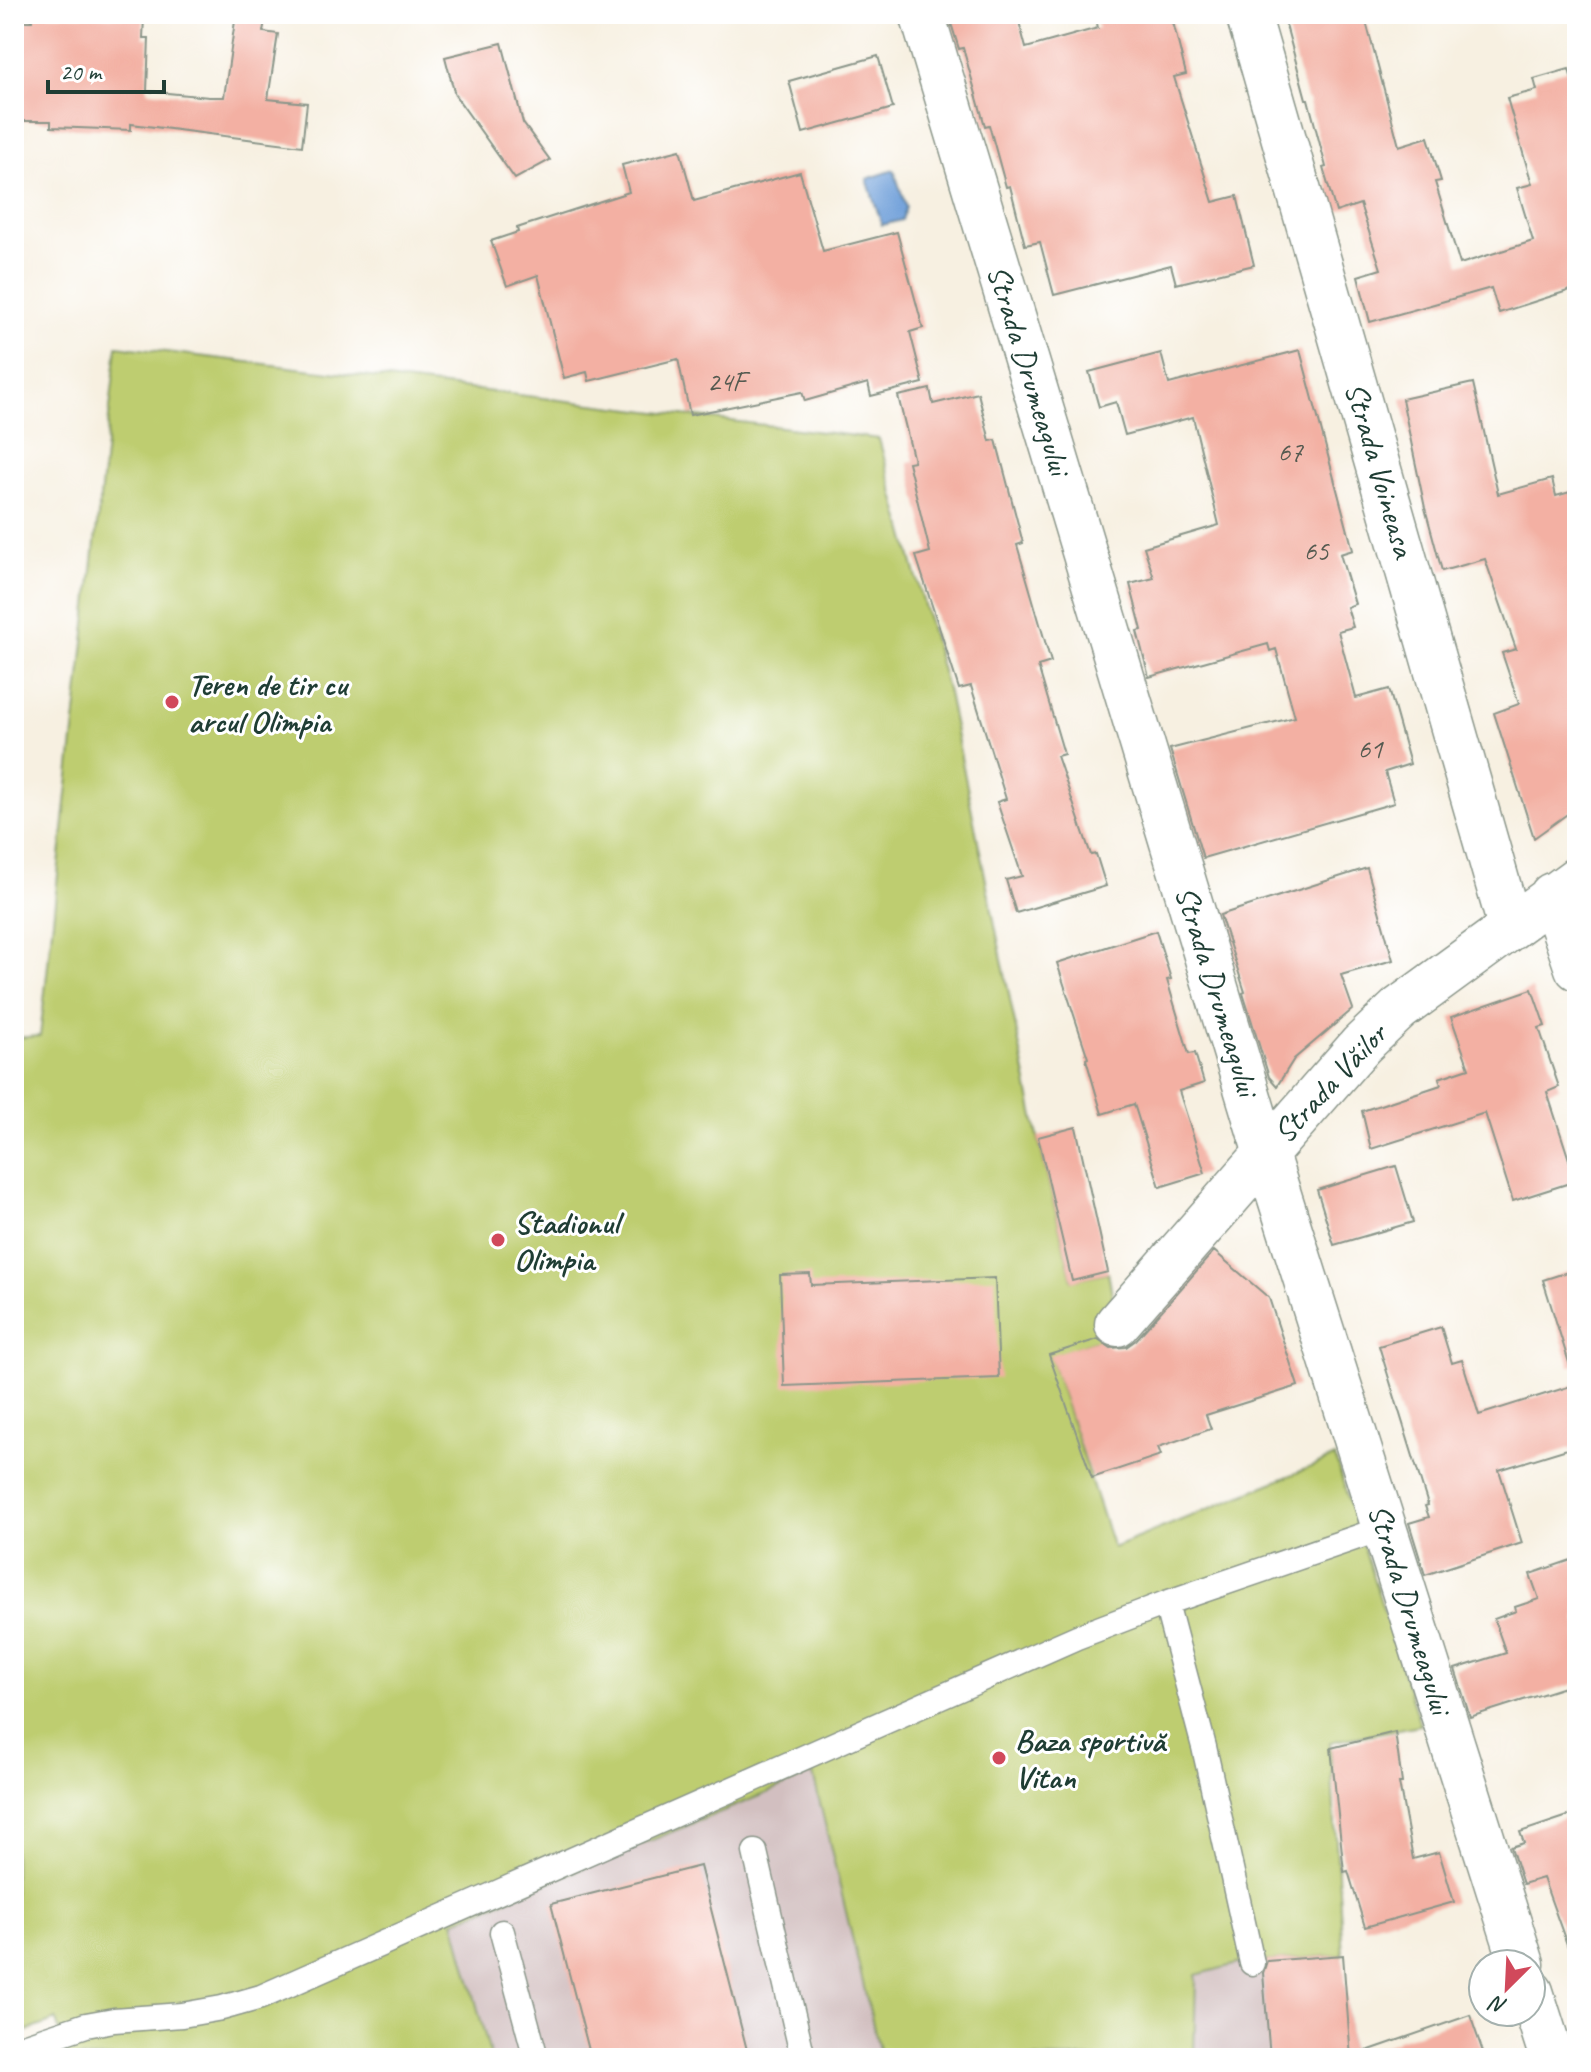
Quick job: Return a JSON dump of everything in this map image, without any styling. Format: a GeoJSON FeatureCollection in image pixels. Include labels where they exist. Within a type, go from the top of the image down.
{"type":"FeatureCollection","features":[{"type":"Feature","properties":{"kind":"street","name":"Strada Drumeagului"},"geometry":{"type":"LineString","coordinates":[[922,14],[1266,1154],[1517,1948]]}},
{"type":"Feature","properties":{"kind":"street","name":"Strada Voineasa"},"geometry":{"type":"LineString","coordinates":[[1248,14],[1510,926]]}},
{"type":"Feature","properties":{"kind":"street","name":"Strada Văilor"},"geometry":{"type":"LineString","coordinates":[[1117,1324],[1343,1064],[1399,1009],[1565,887]]}},
{"type":"Feature","properties":{"kind":"street"},"geometry":{"type":"LineString","coordinates":[[1565,887],[1577,968]]}},
{"type":"Feature","properties":{"kind":"street"},"geometry":{"type":"LineString","coordinates":[[1542,2028],[1552,2058]]}},
{"type":"Feature","properties":{"kind":"lane"},"geometry":{"type":"LineString","coordinates":[[14,2049],[86,2025],[182,2015],[261,1997],[1077,1637],[1384,1528]]}},
{"type":"Feature","properties":{"kind":"lane"},"geometry":{"type":"LineString","coordinates":[[1166,1603],[1204,1747],[1252,1963]]}},
{"type":"Feature","properties":{"kind":"lane"},"geometry":{"type":"LineString","coordinates":[[755,1852],[803,2058]]}},
{"type":"Feature","properties":{"kind":"lane"},"geometry":{"type":"LineString","coordinates":[[502,1932],[536,2058]]}},
{"type":"Feature","properties":{"kind":"shaded area"},"geometry":{"type":"Polygon","coordinates":[[[814,1774],[881,2058],[491,2058],[453,1922],[814,1774]]]}},
{"type":"Feature","properties":{"kind":"shaded area"},"geometry":{"type":"Polygon","coordinates":[[[1343,1955],[1352,2058],[1194,2058],[1195,1975],[1237,1964],[1343,1955]]]}},
{"type":"Feature","properties":{"kind":"green space"},"geometry":{"type":"Polygon","coordinates":[[[117,346],[879,439],[948,693],[1038,1137],[1072,1280],[1108,1272],[1119,1332],[1050,1356],[1113,1548],[1335,1457],[1420,1725],[1330,1742],[1343,1955],[1237,1964],[1196,1975],[1194,2058],[881,2058],[813,1774],[454,1921],[491,2058],[66,2058],[56,2020],[14,2036],[14,1038],[40,1036],[117,346]]]}},
{"type":"Feature","properties":{"kind":"water"},"geometry":{"type":"Polygon","coordinates":[[[894,170],[906,207],[902,220],[882,225],[867,179],[894,170]]]}},
{"type":"Feature","properties":{"kind":"building"},"geometry":{"type":"Polygon","coordinates":[[[32,14],[144,18],[143,38],[149,38],[147,91],[224,97],[236,14],[266,14],[263,32],[278,34],[268,99],[307,103],[302,146],[131,124],[131,130],[51,127],[51,121],[14,121],[14,21],[32,21],[32,14]]]}},
{"type":"Feature","properties":{"kind":"building"},"geometry":{"type":"Polygon","coordinates":[[[972,14],[1017,14],[1026,48],[1098,28],[1095,14],[1171,14],[1186,74],[1174,77],[1213,202],[1237,196],[1254,265],[1176,284],[1171,265],[1054,295],[1040,242],[1025,245],[1010,186],[1006,187],[989,125],[985,126],[963,48],[959,49],[950,20],[972,14]]]}},
{"type":"Feature","properties":{"kind":"building"},"geometry":{"type":"Polygon","coordinates":[[[1283,14],[1364,14],[1399,146],[1428,137],[1441,181],[1435,182],[1460,264],[1533,241],[1517,188],[1532,184],[1507,98],[1537,90],[1534,79],[1569,69],[1577,98],[1577,288],[1499,313],[1491,288],[1370,322],[1358,276],[1381,269],[1360,204],[1336,212],[1283,14]]]}},
{"type":"Feature","properties":{"kind":"building"},"geometry":{"type":"Polygon","coordinates":[[[502,43],[523,123],[550,160],[515,179],[455,95],[445,57],[502,43]]]}},
{"type":"Feature","properties":{"kind":"building"},"geometry":{"type":"Polygon","coordinates":[[[878,56],[893,108],[803,133],[789,81],[878,56]]]}},
{"type":"Feature","properties":{"kind":"building"},"geometry":{"type":"Polygon","coordinates":[[[680,150],[694,201],[800,172],[823,251],[897,232],[923,328],[910,332],[923,383],[871,396],[868,383],[805,401],[802,392],[690,415],[678,359],[589,381],[587,372],[564,378],[538,275],[507,286],[491,241],[518,232],[517,228],[629,192],[622,165],[680,150]]]}},
{"type":"Feature","properties":{"kind":"building"},"geometry":{"type":"Polygon","coordinates":[[[1300,350],[1353,550],[1340,554],[1355,604],[1347,607],[1353,627],[1338,631],[1356,698],[1389,689],[1410,764],[1385,772],[1394,803],[1203,858],[1170,749],[1295,717],[1276,649],[1270,651],[1268,644],[1149,677],[1137,631],[1142,630],[1130,584],[1154,578],[1144,547],[1219,525],[1193,417],[1125,435],[1116,402],[1099,407],[1089,372],[1161,353],[1169,384],[1300,350]]]}},
{"type":"Feature","properties":{"kind":"building"},"geometry":{"type":"Polygon","coordinates":[[[1473,383],[1498,494],[1552,479],[1556,496],[1577,490],[1577,807],[1534,838],[1494,713],[1519,704],[1502,653],[1516,649],[1485,559],[1442,571],[1402,399],[1473,383]]]}},
{"type":"Feature","properties":{"kind":"building"},"geometry":{"type":"Polygon","coordinates":[[[930,389],[933,404],[978,393],[990,441],[996,440],[1023,543],[1017,545],[1051,662],[1038,666],[1064,754],[1057,756],[1091,855],[1096,854],[1106,886],[1016,913],[1006,880],[1022,876],[997,802],[1006,799],[971,686],[959,689],[916,556],[930,552],[908,462],[914,461],[898,396],[930,389]]]}},
{"type":"Feature","properties":{"kind":"building"},"geometry":{"type":"Polygon","coordinates":[[[1367,868],[1393,960],[1341,975],[1353,1009],[1294,1059],[1277,1086],[1269,1077],[1220,915],[1367,868]]]}},
{"type":"Feature","properties":{"kind":"building"},"geometry":{"type":"Polygon","coordinates":[[[1156,931],[1189,1054],[1195,1053],[1204,1083],[1179,1091],[1205,1173],[1160,1187],[1134,1104],[1102,1114],[1088,1058],[1057,963],[1156,931]]]}},
{"type":"Feature","properties":{"kind":"building"},"geometry":{"type":"Polygon","coordinates":[[[1532,989],[1545,1026],[1539,1028],[1559,1087],[1547,1092],[1576,1181],[1513,1201],[1485,1113],[1371,1149],[1362,1111],[1441,1085],[1439,1078],[1469,1068],[1451,1017],[1532,989]]]}},
{"type":"Feature","properties":{"kind":"building"},"geometry":{"type":"Polygon","coordinates":[[[1076,1127],[1108,1272],[1072,1281],[1038,1137],[1076,1127]]]}},
{"type":"Feature","properties":{"kind":"building"},"geometry":{"type":"Polygon","coordinates":[[[1396,1166],[1413,1222],[1334,1245],[1317,1190],[1396,1166]]]}},
{"type":"Feature","properties":{"kind":"building"},"geometry":{"type":"Polygon","coordinates":[[[1214,1251],[1269,1298],[1298,1386],[1206,1415],[1211,1429],[1158,1447],[1161,1455],[1092,1478],[1049,1355],[1098,1339],[1111,1348],[1126,1347],[1136,1340],[1214,1251]]]}},
{"type":"Feature","properties":{"kind":"building"},"geometry":{"type":"Polygon","coordinates":[[[1577,1269],[1577,1365],[1570,1366],[1543,1280],[1577,1269]]]}},
{"type":"Feature","properties":{"kind":"building"},"geometry":{"type":"Polygon","coordinates":[[[810,1274],[811,1285],[995,1278],[999,1378],[784,1386],[780,1275],[810,1274]]]}},
{"type":"Feature","properties":{"kind":"building"},"geometry":{"type":"Polygon","coordinates":[[[1441,1327],[1452,1363],[1462,1360],[1479,1415],[1577,1384],[1577,1446],[1499,1470],[1522,1543],[1425,1575],[1409,1523],[1429,1517],[1425,1506],[1428,1505],[1379,1346],[1441,1327]]]}},
{"type":"Feature","properties":{"kind":"building"},"geometry":{"type":"Polygon","coordinates":[[[1577,1558],[1577,1683],[1470,1717],[1455,1669],[1506,1653],[1494,1619],[1516,1611],[1515,1607],[1539,1599],[1530,1574],[1577,1558]]]}},
{"type":"Feature","properties":{"kind":"building"},"geometry":{"type":"Polygon","coordinates":[[[1395,1732],[1402,1783],[1399,1783],[1413,1859],[1439,1852],[1454,1902],[1365,1927],[1348,1871],[1344,1872],[1331,1748],[1395,1732]]]}},
{"type":"Feature","properties":{"kind":"building"},"geometry":{"type":"Polygon","coordinates":[[[1577,1813],[1577,1960],[1573,1961],[1543,1878],[1523,1884],[1511,1847],[1524,1843],[1520,1832],[1577,1813]]]}},
{"type":"Feature","properties":{"kind":"building"},"geometry":{"type":"Polygon","coordinates":[[[700,1866],[749,2058],[591,2058],[551,1904],[700,1866]]]}},
{"type":"Feature","properties":{"kind":"building"},"geometry":{"type":"Polygon","coordinates":[[[1343,1955],[1351,2058],[1270,2058],[1263,1973],[1267,1961],[1343,1955]]]}},
{"type":"Feature","properties":{"kind":"building"},"geometry":{"type":"Polygon","coordinates":[[[1467,2016],[1467,2028],[1475,2028],[1485,2058],[1362,2058],[1361,2053],[1467,2016]]]}},
{"type":"Feature","properties":{"kind":"place","name":"Teren de tir cu arcul Olimpia"},"geometry":{"type":"Point","coordinates":[172,702]}},
{"type":"Feature","properties":{"kind":"place","name":"Stadionul Olimpia"},"geometry":{"type":"Point","coordinates":[498,1240]}},
{"type":"Feature","properties":{"kind":"place","name":"Baza sportivă Vitan"},"geometry":{"type":"Point","coordinates":[999,1758]}}]}
